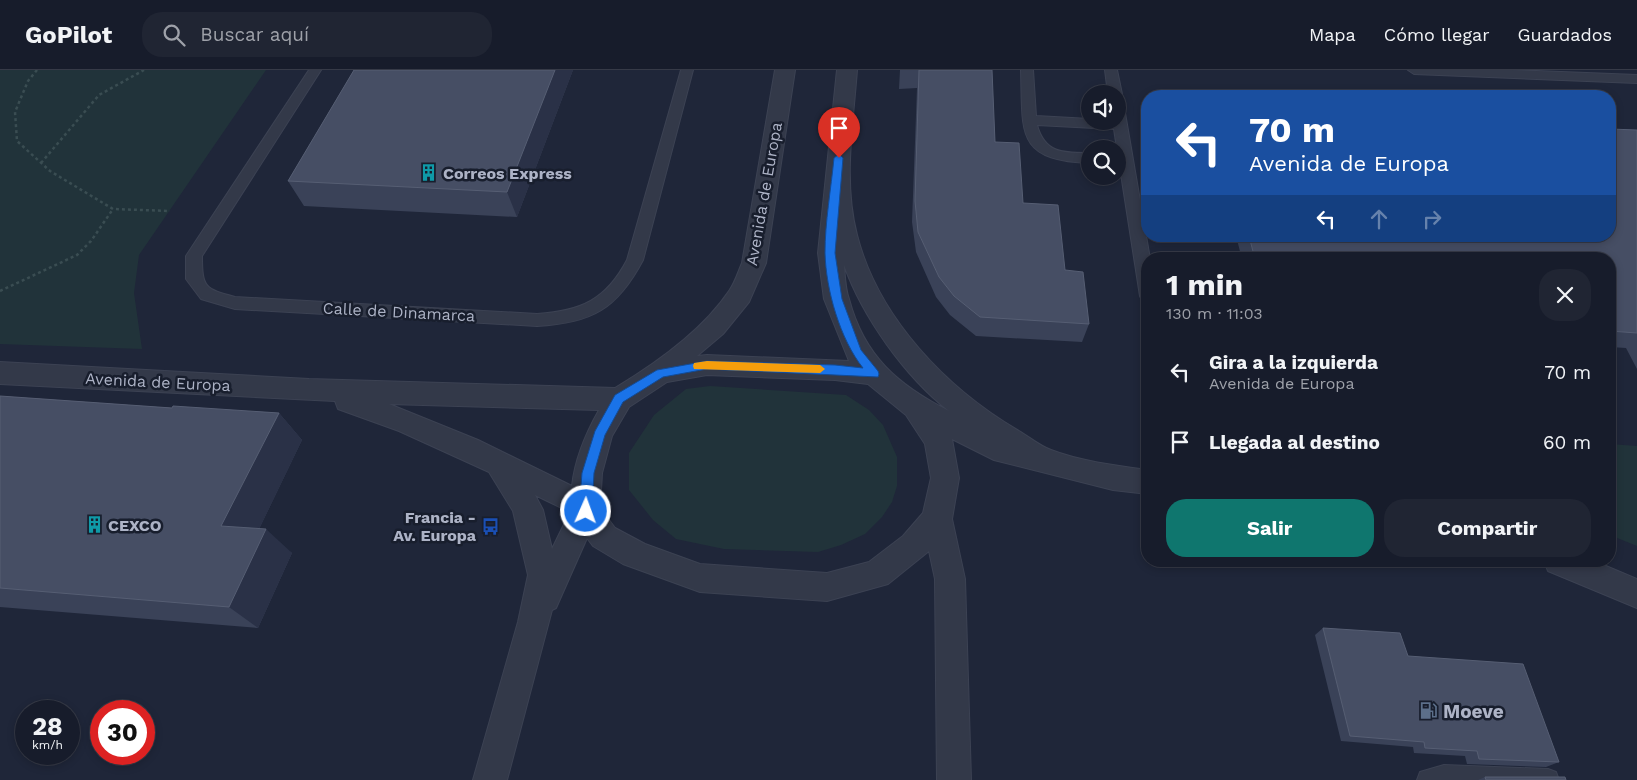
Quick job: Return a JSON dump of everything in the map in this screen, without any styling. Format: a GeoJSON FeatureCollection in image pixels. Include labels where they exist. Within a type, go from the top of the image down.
{"type":"FeatureCollection","features":[{"type":"Feature","properties":{"kind":"street","name":"Avenida de Europa"},"geometry":{"type":"LineString","coordinates":[[660,373],[714,327],[740,295],[754,263],[785,70]]}},
{"type":"Feature","properties":{"kind":"street"},"geometry":{"type":"LineString","coordinates":[[847,70],[830,253],[836,299],[857,352],[874,374],[916,407],[994,448],[1113,478],[1141,481]]}},
{"type":"Feature","properties":{"kind":"street"},"geometry":{"type":"LineString","coordinates":[[838,173],[845,235],[862,282],[902,348],[950,397],[995,431],[1044,460]]}},
{"type":"Feature","properties":{"kind":"street"},"geometry":{"type":"LineString","coordinates":[[534,622],[585,508],[588,473],[599,434],[619,398],[660,373],[707,365],[835,370],[874,374]]}},
{"type":"Feature","properties":{"kind":"street","name":"Avenida de Europa"},"geometry":{"type":"LineString","coordinates":[[0,373],[486,397],[619,398]]}},
{"type":"Feature","properties":{"kind":"street","name":"Avenida de Europa"},"geometry":{"type":"LineString","coordinates":[[316,390],[383,412],[451,440],[585,508]]}},
{"type":"Feature","properties":{"kind":"street"},"geometry":{"type":"LineString","coordinates":[[916,407],[939,441],[945,478],[937,519],[950,579],[954,780]]}},
{"type":"Feature","properties":{"kind":"street"},"geometry":{"type":"LineString","coordinates":[[490,780],[534,622],[543,575],[534,529],[528,510],[518,490],[499,463]]}},
{"type":"Feature","properties":{"kind":"street"},"geometry":{"type":"LineString","coordinates":[[585,508],[604,537],[634,554],[666,567],[700,578],[827,587],[877,574],[914,546],[937,519]]}},
{"type":"Feature","properties":{"kind":"street"},"geometry":{"type":"LineString","coordinates":[[1573,567],[1637,594]]}},
{"type":"Feature","properties":{"kind":"lane","name":"Calle de Dinamarca"},"geometry":{"type":"LineString","coordinates":[[314,70],[194,256],[194,279],[207,295],[235,303],[553,320],[579,314],[604,301],[623,283],[631,270],[687,70]]}},
{"type":"Feature","properties":{"kind":"lane"},"geometry":{"type":"LineString","coordinates":[[1027,70],[1029,120],[1032,135],[1039,148],[1061,157],[1081,158]]}},
{"type":"Feature","properties":{"kind":"lane"},"geometry":{"type":"LineString","coordinates":[[1111,70],[1114,85]]}},
{"type":"Feature","properties":{"kind":"lane"},"geometry":{"type":"LineString","coordinates":[[1414,70],[1637,79]]}},
{"type":"Feature","properties":{"kind":"lane"},"geometry":{"type":"LineString","coordinates":[[1029,120],[1081,119]]}},
{"type":"Feature","properties":{"kind":"lane"},"geometry":{"type":"LineString","coordinates":[[1126,184],[1141,260]]}},
{"type":"Feature","properties":{"kind":"lane"},"geometry":{"type":"LineString","coordinates":[[1428,780],[1444,776],[1548,780]]}},
{"type":"Feature","properties":{"kind":"path"},"geometry":{"type":"LineString","coordinates":[[37,70],[28,81],[15,112],[17,140],[50,171],[114,210],[170,211]]}},
{"type":"Feature","properties":{"kind":"path"},"geometry":{"type":"LineString","coordinates":[[41,164],[99,95],[144,70]]}},
{"type":"Feature","properties":{"kind":"path"},"geometry":{"type":"LineString","coordinates":[[0,291],[77,255],[91,241],[114,210]]}},
{"type":"Feature","properties":{"kind":"shaded area"},"geometry":{"type":"Polygon","coordinates":[[[0,70],[266,70],[139,255],[134,293],[142,349],[0,344],[0,70]]]}},
{"type":"Feature","properties":{"kind":"shaded area"},"geometry":{"type":"Polygon","coordinates":[[[710,386],[846,395],[869,410],[883,425],[897,457],[897,486],[892,502],[882,517],[865,534],[841,545],[818,552],[724,549],[676,539],[653,520],[629,490],[629,453],[654,415],[686,389],[710,386]]]}},
{"type":"Feature","properties":{"kind":"shaded area"},"geometry":{"type":"Polygon","coordinates":[[[1616,444],[1637,446],[1637,546],[1616,537],[1616,444]]]}},
{"type":"Feature","properties":{"kind":"building","name":"Correos Express"},"geometry":{"type":"Polygon","coordinates":[[[354,70],[555,70],[507,192],[288,181],[354,70]]]}},
{"type":"Feature","properties":{"kind":"building"},"geometry":{"type":"Polygon","coordinates":[[[919,70],[992,70],[995,142],[1019,143],[1023,203],[1058,205],[1065,270],[1083,272],[1089,324],[980,317],[954,296],[939,277],[918,232],[915,201],[919,70]]]}},
{"type":"Feature","properties":{"kind":"building"},"geometry":{"type":"Polygon","coordinates":[[[1616,129],[1637,130],[1637,333],[1616,331],[1616,252],[1253,252],[1251,242],[1616,242],[1616,129]]]}},
{"type":"Feature","properties":{"kind":"building","name":"CEXCO"},"geometry":{"type":"Polygon","coordinates":[[[0,396],[172,408],[173,406],[279,413],[221,526],[266,529],[229,607],[0,588],[0,396]]]}},
{"type":"Feature","properties":{"kind":"building"},"geometry":{"type":"Polygon","coordinates":[[[1323,628],[1400,633],[1408,656],[1523,664],[1559,762],[1479,759],[1477,751],[1425,748],[1424,742],[1350,736],[1323,628]]]}},
{"type":"Feature","properties":{"kind":"building"},"geometry":{"type":"Polygon","coordinates":[[[1485,777],[1565,777],[1566,780],[1486,780],[1485,777]]]}},
{"type":"Feature","properties":{"kind":"slow traffic"},"geometry":{"type":"LineString","coordinates":[[698,366],[820,369]]}},
{"type":"Feature","properties":{"kind":"place","name":"Correos Express"},"geometry":{"type":"Point","coordinates":[429,173]}},
{"type":"Feature","properties":{"kind":"place","name":"CEXCO"},"geometry":{"type":"Point","coordinates":[94,525]}},
{"type":"Feature","properties":{"kind":"place","name":"Francia - Av. Europa"},"geometry":{"type":"Point","coordinates":[490,526]}},
{"type":"Feature","properties":{"kind":"place","name":"Moeve"},"geometry":{"type":"Point","coordinates":[1429,711]}},
{"type":"Feature","properties":{"kind":"route"},"geometry":{"type":"LineString","coordinates":[[586,511],[588,473],[599,434],[619,398],[660,373],[707,365],[835,370],[874,374],[857,352],[836,299],[830,253],[839,158]]}}]}
